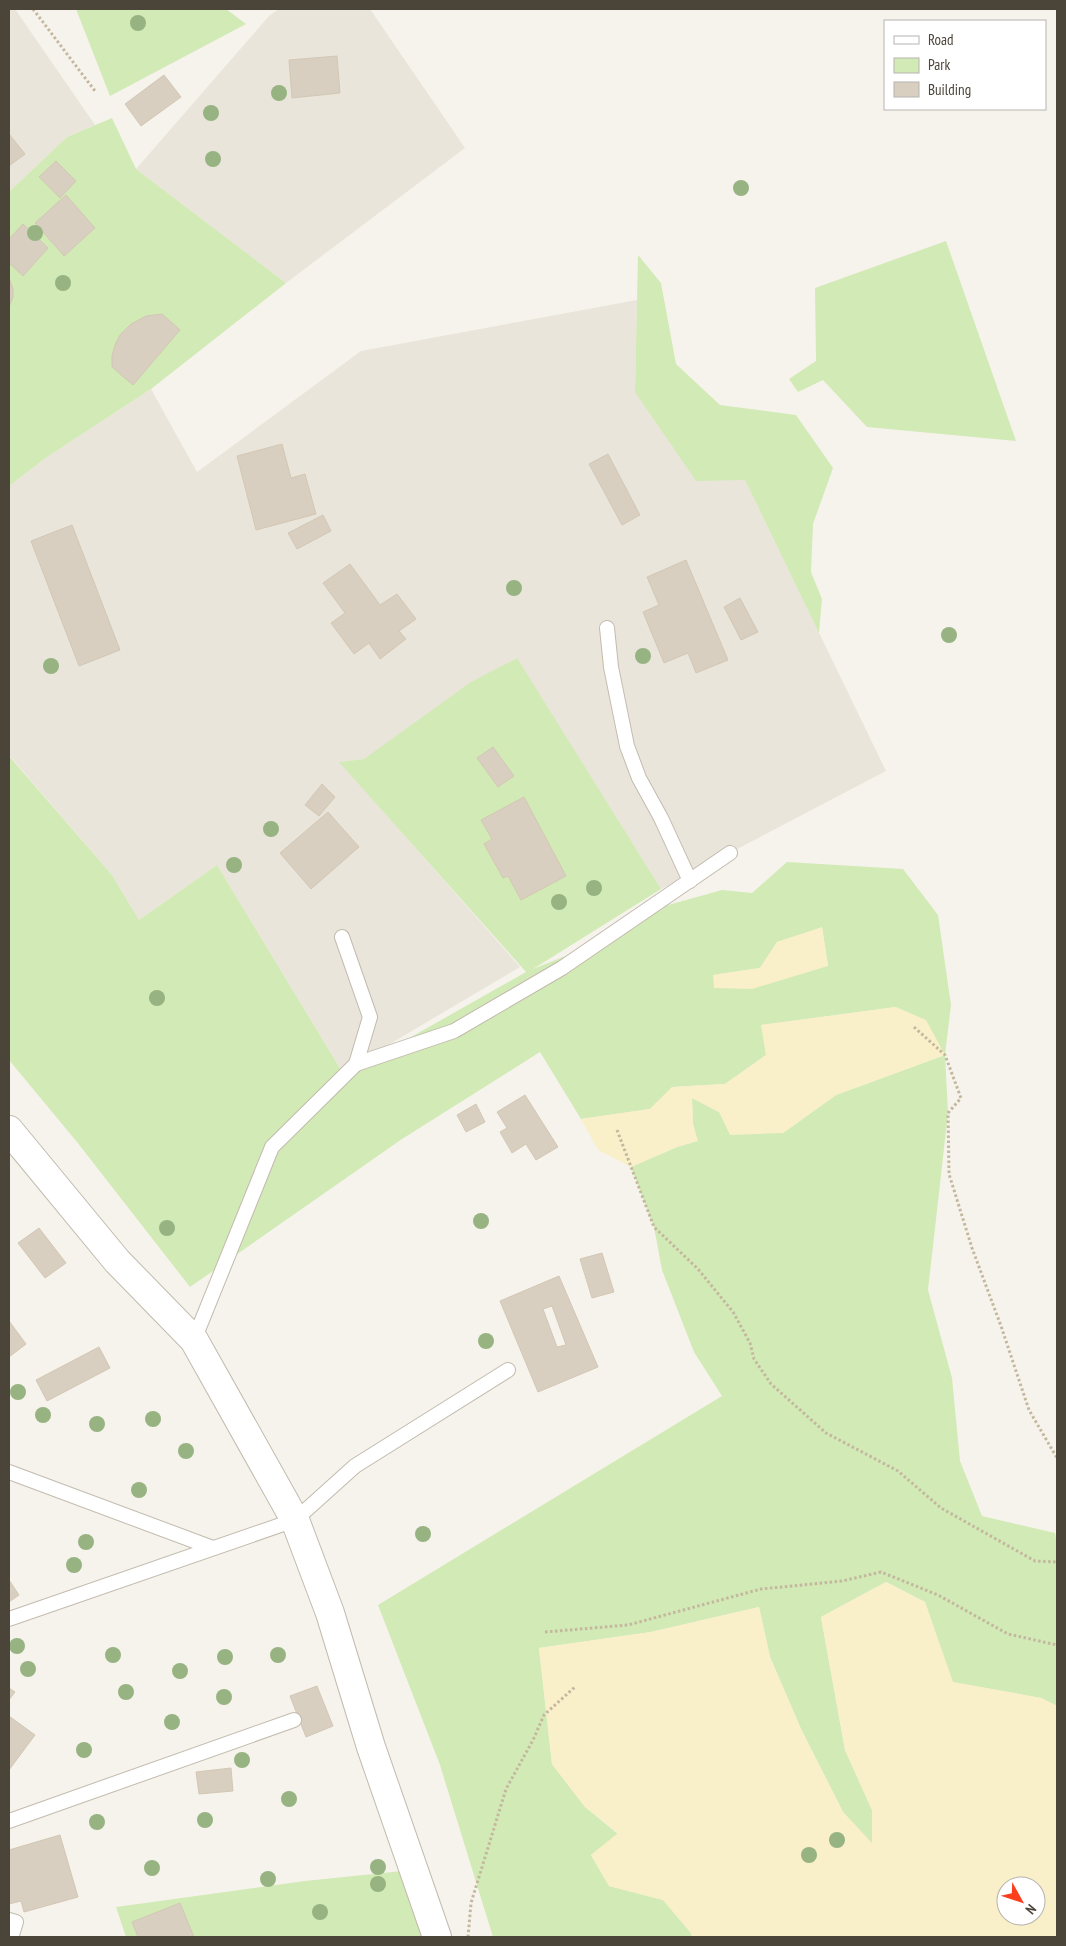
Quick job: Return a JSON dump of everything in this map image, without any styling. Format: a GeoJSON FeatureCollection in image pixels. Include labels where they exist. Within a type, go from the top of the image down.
{"type":"FeatureCollection","features":[{"type":"Feature","properties":{"kind":"street"},"geometry":{"type":"LineString","coordinates":[[9,1130],[116,1261],[194,1340],[295,1520],[330,1613],[371,1747],[437,1937]]}},
{"type":"Feature","properties":{"kind":"lane"},"geometry":{"type":"LineString","coordinates":[[607,628],[611,667],[627,746],[639,778],[661,818],[690,881]]}},
{"type":"Feature","properties":{"kind":"lane"},"geometry":{"type":"LineString","coordinates":[[194,1340],[272,1147],[356,1064],[454,1031],[562,968],[730,854]]}},
{"type":"Feature","properties":{"kind":"lane"},"geometry":{"type":"LineString","coordinates":[[342,937],[370,1017],[356,1064]]}},
{"type":"Feature","properties":{"kind":"lane"},"geometry":{"type":"LineString","coordinates":[[9,1618],[295,1520],[355,1466],[508,1370]]}},
{"type":"Feature","properties":{"kind":"lane"},"geometry":{"type":"LineString","coordinates":[[9,1472],[212,1548]]}},
{"type":"Feature","properties":{"kind":"lane"},"geometry":{"type":"LineString","coordinates":[[9,1821],[294,1720]]}},
{"type":"Feature","properties":{"kind":"lane"},"geometry":{"type":"LineString","coordinates":[[9,1920],[16,1922],[10,1937]]}},
{"type":"Feature","properties":{"kind":"path"},"geometry":{"type":"LineString","coordinates":[[33,9],[95,91]]}},
{"type":"Feature","properties":{"kind":"path"},"geometry":{"type":"LineString","coordinates":[[914,1027],[945,1055],[960,1098],[948,1112],[949,1174],[972,1248],[1029,1410],[1057,1458]]}},
{"type":"Feature","properties":{"kind":"path"},"geometry":{"type":"LineString","coordinates":[[617,1130],[654,1227],[698,1269],[733,1312],[750,1343],[754,1358],[772,1384],[826,1433],[898,1471],[941,1508],[1035,1560],[1057,1562]]}},
{"type":"Feature","properties":{"kind":"path"},"geometry":{"type":"LineString","coordinates":[[545,1632],[628,1625],[761,1589],[842,1581],[882,1572],[938,1595],[1008,1634],[1057,1646]]}},
{"type":"Feature","properties":{"kind":"path"},"geometry":{"type":"LineString","coordinates":[[468,1937],[471,1903],[506,1790],[544,1715],[576,1686]]}},
{"type":"Feature","properties":{"kind":"shaded area"},"geometry":{"type":"Polygon","coordinates":[[[9,9],[15,9],[95,125],[67,137],[9,192],[9,9]]]}},
{"type":"Feature","properties":{"kind":"shaded area"},"geometry":{"type":"Polygon","coordinates":[[[279,9],[370,9],[465,148],[286,283],[136,169],[269,16],[279,9]]]}},
{"type":"Feature","properties":{"kind":"shaded area"},"geometry":{"type":"Polygon","coordinates":[[[637,300],[635,392],[745,480],[886,771],[661,889],[516,658],[364,759],[340,762],[520,967],[356,1064],[344,1075],[217,865],[139,920],[112,875],[9,755],[9,486],[47,457],[151,389],[197,472],[361,351],[637,300]]]}},
{"type":"Feature","properties":{"kind":"green space"},"geometry":{"type":"Polygon","coordinates":[[[76,9],[226,9],[246,24],[110,96],[76,9]]]}},
{"type":"Feature","properties":{"kind":"green space"},"geometry":{"type":"Polygon","coordinates":[[[112,118],[136,169],[286,283],[151,389],[47,457],[9,486],[9,192],[67,137],[112,118]]]}},
{"type":"Feature","properties":{"kind":"green space"},"geometry":{"type":"Polygon","coordinates":[[[946,241],[1016,441],[867,427],[823,380],[798,392],[789,379],[816,361],[815,288],[946,241]]]}},
{"type":"Feature","properties":{"kind":"green space"},"geometry":{"type":"Polygon","coordinates":[[[638,255],[661,283],[676,364],[720,405],[796,415],[833,468],[813,524],[811,572],[822,599],[819,633],[745,480],[696,481],[635,392],[638,255]]]}},
{"type":"Feature","properties":{"kind":"green space"},"geometry":{"type":"Polygon","coordinates":[[[517,658],[661,889],[533,969],[633,929],[654,909],[722,890],[752,893],[787,862],[903,869],[938,915],[951,1005],[945,1055],[896,1007],[762,1025],[766,1055],[725,1084],[673,1087],[650,1109],[581,1119],[540,1052],[402,1139],[190,1287],[77,1142],[9,1060],[9,756],[112,875],[139,920],[217,865],[344,1075],[526,972],[339,762],[364,759],[471,682],[517,658]],[[822,928],[777,942],[760,968],[713,975],[828,966],[822,928]]]}},
{"type":"Feature","properties":{"kind":"green space"},"geometry":{"type":"Polygon","coordinates":[[[945,1055],[948,1113],[928,1290],[952,1378],[960,1461],[982,1516],[1055,1533],[1057,1544],[1057,1706],[1041,1698],[952,1682],[925,1602],[886,1582],[821,1617],[845,1750],[872,1810],[872,1844],[843,1812],[801,1729],[770,1657],[759,1607],[651,1632],[539,1648],[552,1764],[585,1807],[618,1834],[591,1855],[609,1886],[663,1900],[691,1933],[692,1937],[493,1937],[440,1765],[378,1605],[722,1396],[694,1352],[662,1270],[654,1227],[631,1167],[677,1147],[697,1141],[693,1124],[692,1098],[719,1112],[783,1133],[836,1095],[945,1055]]]}},
{"type":"Feature","properties":{"kind":"green space"},"geometry":{"type":"Polygon","coordinates":[[[422,1869],[442,1937],[126,1937],[116,1907],[305,1881],[422,1869]]]}},
{"type":"Feature","properties":{"kind":"sand"},"geometry":{"type":"Polygon","coordinates":[[[822,927],[828,966],[752,989],[714,988],[713,975],[760,968],[777,942],[822,927]]]}},
{"type":"Feature","properties":{"kind":"sand"},"geometry":{"type":"Polygon","coordinates":[[[896,1007],[926,1020],[945,1055],[836,1095],[783,1133],[730,1135],[719,1112],[692,1098],[693,1124],[698,1141],[677,1147],[631,1167],[598,1150],[581,1119],[650,1109],[672,1087],[725,1084],[766,1055],[761,1025],[896,1007]]]}},
{"type":"Feature","properties":{"kind":"sand"},"geometry":{"type":"Polygon","coordinates":[[[886,1582],[925,1602],[953,1682],[1041,1698],[1057,1706],[1057,1937],[692,1937],[691,1933],[663,1900],[609,1886],[591,1855],[618,1833],[585,1807],[552,1764],[539,1648],[651,1632],[759,1607],[770,1657],[801,1729],[843,1812],[872,1843],[872,1810],[845,1750],[821,1617],[886,1582]]]}},
{"type":"Feature","properties":{"kind":"building"},"geometry":{"type":"Polygon","coordinates":[[[337,56],[340,93],[292,98],[289,60],[337,56]]]}},
{"type":"Feature","properties":{"kind":"building"},"geometry":{"type":"Polygon","coordinates":[[[164,75],[181,97],[141,126],[125,104],[164,75]]]}},
{"type":"Feature","properties":{"kind":"building"},"geometry":{"type":"Polygon","coordinates":[[[9,134],[25,154],[9,166],[9,134]]]}},
{"type":"Feature","properties":{"kind":"building"},"geometry":{"type":"Polygon","coordinates":[[[56,161],[76,181],[60,198],[39,177],[56,161]]]}},
{"type":"Feature","properties":{"kind":"building"},"geometry":{"type":"Polygon","coordinates":[[[66,195],[95,228],[64,256],[35,223],[66,195]]]}},
{"type":"Feature","properties":{"kind":"building"},"geometry":{"type":"Polygon","coordinates":[[[23,224],[48,248],[23,276],[9,263],[9,239],[23,224]]]}},
{"type":"Feature","properties":{"kind":"building"},"geometry":{"type":"Polygon","coordinates":[[[9,278],[13,289],[13,297],[9,307],[9,278]]]}},
{"type":"Feature","properties":{"kind":"building"},"geometry":{"type":"Polygon","coordinates":[[[162,314],[180,330],[133,385],[112,367],[115,345],[120,335],[131,324],[146,316],[162,314]]]}},
{"type":"Feature","properties":{"kind":"building"},"geometry":{"type":"Polygon","coordinates":[[[282,444],[291,478],[305,474],[316,514],[256,530],[237,456],[282,444]]]}},
{"type":"Feature","properties":{"kind":"building"},"geometry":{"type":"Polygon","coordinates":[[[608,454],[640,515],[622,525],[589,464],[608,454]]]}},
{"type":"Feature","properties":{"kind":"building"},"geometry":{"type":"Polygon","coordinates":[[[323,515],[331,531],[297,549],[288,533],[323,515]]]}},
{"type":"Feature","properties":{"kind":"building"},"geometry":{"type":"Polygon","coordinates":[[[72,525],[120,650],[79,666],[31,541],[72,525]]]}},
{"type":"Feature","properties":{"kind":"building"},"geometry":{"type":"Polygon","coordinates":[[[686,560],[728,660],[696,673],[688,653],[664,663],[643,612],[659,605],[647,577],[686,560]]]}},
{"type":"Feature","properties":{"kind":"building"},"geometry":{"type":"Polygon","coordinates":[[[350,564],[380,605],[397,594],[416,619],[399,631],[406,639],[380,659],[369,643],[354,654],[331,623],[345,613],[323,583],[350,564]]]}},
{"type":"Feature","properties":{"kind":"building"},"geometry":{"type":"Polygon","coordinates":[[[740,598],[758,632],[741,640],[724,607],[740,598]]]}},
{"type":"Feature","properties":{"kind":"building"},"geometry":{"type":"Polygon","coordinates":[[[493,747],[514,776],[498,787],[477,758],[493,747]]]}},
{"type":"Feature","properties":{"kind":"building"},"geometry":{"type":"Polygon","coordinates":[[[322,784],[335,797],[319,816],[305,805],[322,784]]]}},
{"type":"Feature","properties":{"kind":"building"},"geometry":{"type":"Polygon","coordinates":[[[524,797],[566,876],[521,900],[508,876],[503,878],[484,844],[492,839],[481,820],[524,797]]]}},
{"type":"Feature","properties":{"kind":"building"},"geometry":{"type":"Polygon","coordinates":[[[328,812],[359,847],[311,889],[280,853],[328,812]]]}},
{"type":"Feature","properties":{"kind":"building"},"geometry":{"type":"Polygon","coordinates":[[[525,1095],[558,1147],[536,1160],[526,1144],[512,1153],[500,1132],[507,1128],[497,1112],[525,1095]]]}},
{"type":"Feature","properties":{"kind":"building"},"geometry":{"type":"Polygon","coordinates":[[[476,1104],[485,1122],[466,1132],[457,1115],[476,1104]]]}},
{"type":"Feature","properties":{"kind":"building"},"geometry":{"type":"Polygon","coordinates":[[[39,1228],[66,1263],[45,1278],[18,1243],[39,1228]]]}},
{"type":"Feature","properties":{"kind":"building"},"geometry":{"type":"Polygon","coordinates":[[[602,1253],[614,1292],[592,1298],[580,1259],[602,1253]]]}},
{"type":"Feature","properties":{"kind":"building"},"geometry":{"type":"Polygon","coordinates":[[[559,1276],[598,1367],[538,1392],[500,1301],[559,1276]],[[552,1306],[543,1309],[557,1347],[566,1345],[552,1306]]]}},
{"type":"Feature","properties":{"kind":"building"},"geometry":{"type":"Polygon","coordinates":[[[9,1321],[26,1344],[9,1357],[9,1321]]]}},
{"type":"Feature","properties":{"kind":"building"},"geometry":{"type":"Polygon","coordinates":[[[99,1347],[110,1368],[47,1401],[36,1380],[99,1347]]]}},
{"type":"Feature","properties":{"kind":"building"},"geometry":{"type":"Polygon","coordinates":[[[9,1580],[19,1595],[9,1602],[9,1580]]]}},
{"type":"Feature","properties":{"kind":"building"},"geometry":{"type":"Polygon","coordinates":[[[317,1686],[333,1726],[306,1737],[290,1696],[317,1686]]]}},
{"type":"Feature","properties":{"kind":"building"},"geometry":{"type":"Polygon","coordinates":[[[9,1688],[15,1692],[9,1700],[9,1688]]]}},
{"type":"Feature","properties":{"kind":"building"},"geometry":{"type":"Polygon","coordinates":[[[9,1716],[35,1735],[9,1770],[9,1716]]]}},
{"type":"Feature","properties":{"kind":"building"},"geometry":{"type":"Polygon","coordinates":[[[231,1768],[233,1791],[199,1794],[196,1772],[231,1768]]]}},
{"type":"Feature","properties":{"kind":"building"},"geometry":{"type":"Polygon","coordinates":[[[60,1835],[78,1897],[24,1912],[21,1901],[9,1904],[9,1850],[60,1835]]]}},
{"type":"Feature","properties":{"kind":"building"},"geometry":{"type":"Polygon","coordinates":[[[180,1903],[194,1937],[138,1937],[132,1922],[180,1903]]]}}]}
